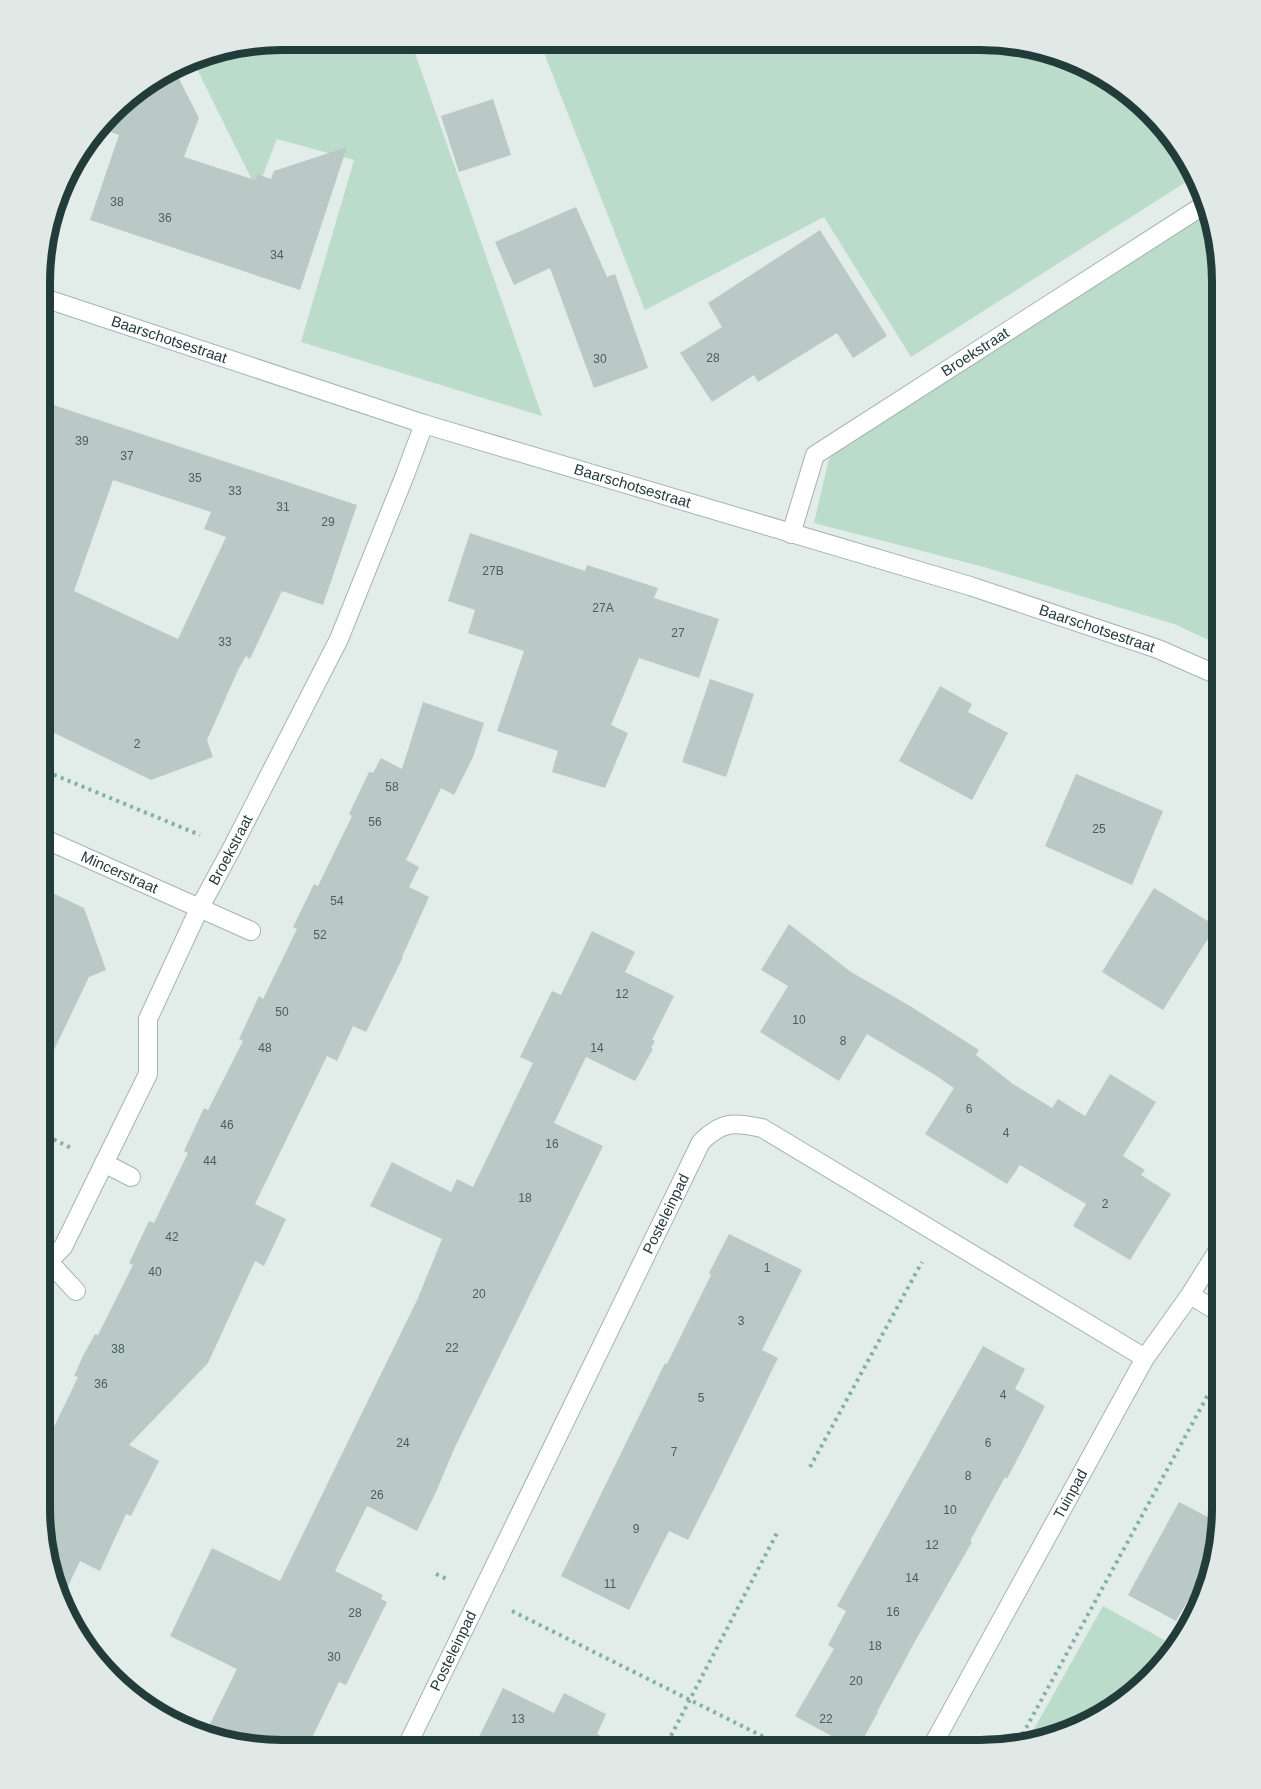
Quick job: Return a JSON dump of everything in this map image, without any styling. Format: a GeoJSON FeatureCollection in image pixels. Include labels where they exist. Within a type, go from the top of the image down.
{"type":"FeatureCollection","features":[{"type":"Feature","properties":{"kind":"street","name":"Broekstraat"},"geometry":{"type":"LineString","coordinates":[[792,534],[815,455],[1199,208]]}},
{"type":"Feature","properties":{"kind":"street","name":"Baarschotsestraat"},"geometry":{"type":"LineString","coordinates":[[50,300],[424,424],[969,586],[1158,649],[1212,673]]}},
{"type":"Feature","properties":{"kind":"street","name":"Broekstraat"},"geometry":{"type":"LineString","coordinates":[[50,1261],[63,1247],[148,1074],[148,1018],[199,909],[339,639],[424,424]]}},
{"type":"Feature","properties":{"kind":"street","name":"Mincerstraat"},"geometry":{"type":"LineString","coordinates":[[50,842],[251,931]]}},
{"type":"Feature","properties":{"kind":"street","name":"Posteleinpad"},"geometry":{"type":"LineString","coordinates":[[410,1740],[701,1142],[714,1130],[738,1123],[762,1128],[1145,1358]]}},
{"type":"Feature","properties":{"kind":"street"},"geometry":{"type":"LineString","coordinates":[[104,1163],[131,1177]]}},
{"type":"Feature","properties":{"kind":"street","name":"Tuinpad"},"geometry":{"type":"LineString","coordinates":[[935,1740],[1145,1358],[1212,1260]]}},
{"type":"Feature","properties":{"kind":"street"},"geometry":{"type":"LineString","coordinates":[[50,1272],[76,1291]]}},
{"type":"Feature","properties":{"kind":"street"},"geometry":{"type":"LineString","coordinates":[[1190,1295],[1212,1308]]}},
{"type":"Feature","properties":{"kind":"path"},"geometry":{"type":"LineString","coordinates":[[50,773],[232,848]]}},
{"type":"Feature","properties":{"kind":"path"},"geometry":{"type":"LineString","coordinates":[[810,1467],[938,1233]]}},
{"type":"Feature","properties":{"kind":"path"},"geometry":{"type":"LineString","coordinates":[[1022,1735],[1212,1387]]}},
{"type":"Feature","properties":{"kind":"path"},"geometry":{"type":"LineString","coordinates":[[669,1740],[777,1533]]}},
{"type":"Feature","properties":{"kind":"path"},"geometry":{"type":"LineString","coordinates":[[436,1574],[770,1740]]}},
{"type":"Feature","properties":{"kind":"green space"},"geometry":{"type":"Polygon","coordinates":[[[414,50],[542,416],[301,342],[354,160],[277,139],[257,190],[196,66],[222,57],[252,51],[414,50]]]}},
{"type":"Feature","properties":{"kind":"green space"},"geometry":{"type":"Polygon","coordinates":[[[543,50],[994,50],[1039,57],[1082,73],[1132,107],[1163,140],[1189,180],[911,357],[824,217],[645,310],[543,50]]]}},
{"type":"Feature","properties":{"kind":"green space"},"geometry":{"type":"Polygon","coordinates":[[[1201,213],[1210,252],[1212,282],[1212,641],[1174,624],[984,567],[814,523],[829,459],[885,408],[1201,213]]]}},
{"type":"Feature","properties":{"kind":"green space"},"geometry":{"type":"Polygon","coordinates":[[[1103,1606],[1168,1642],[1132,1682],[1108,1700],[1082,1716],[1032,1733],[1103,1606]]]}},
{"type":"Feature","properties":{"kind":"building"},"geometry":{"type":"Polygon","coordinates":[[[177,74],[199,118],[184,157],[255,180],[257,174],[271,179],[274,171],[347,147],[300,290],[90,220],[119,135],[106,130],[140,98],[177,74]]]}},
{"type":"Feature","properties":{"kind":"building"},"geometry":{"type":"Polygon","coordinates":[[[493,99],[511,155],[459,172],[441,116],[493,99]]]}},
{"type":"Feature","properties":{"kind":"building"},"geometry":{"type":"Polygon","coordinates":[[[576,207],[607,277],[615,274],[648,368],[594,388],[550,268],[514,285],[495,242],[576,207]]]}},
{"type":"Feature","properties":{"kind":"building"},"geometry":{"type":"Polygon","coordinates":[[[820,230],[887,336],[853,358],[837,333],[758,382],[754,375],[712,402],[680,353],[722,327],[708,303],[820,230]]]}},
{"type":"Feature","properties":{"kind":"building"},"geometry":{"type":"Polygon","coordinates":[[[50,404],[357,505],[323,605],[282,591],[250,659],[246,656],[238,670],[207,740],[213,757],[151,780],[50,731],[50,404]],[[113,480],[74,591],[178,639],[226,537],[204,529],[211,512],[113,480]]]}},
{"type":"Feature","properties":{"kind":"building"},"geometry":{"type":"Polygon","coordinates":[[[470,533],[585,571],[587,565],[658,588],[654,598],[719,619],[699,678],[639,658],[611,725],[628,733],[605,788],[552,772],[558,751],[497,731],[524,651],[468,633],[475,610],[448,601],[470,533]]]}},
{"type":"Feature","properties":{"kind":"building"},"geometry":{"type":"Polygon","coordinates":[[[710,679],[754,694],[726,777],[682,762],[710,679]]]}},
{"type":"Feature","properties":{"kind":"building"},"geometry":{"type":"Polygon","coordinates":[[[940,686],[972,704],[968,712],[1008,733],[972,800],[899,761],[940,686]]]}},
{"type":"Feature","properties":{"kind":"building"},"geometry":{"type":"Polygon","coordinates":[[[423,702],[484,723],[473,757],[454,795],[441,788],[406,860],[419,867],[409,887],[429,897],[403,957],[366,1032],[353,1026],[337,1061],[327,1056],[255,1204],[286,1219],[264,1266],[255,1261],[208,1363],[129,1445],[159,1461],[131,1516],[126,1514],[100,1571],[80,1561],[65,1592],[57,1567],[51,1537],[50,1435],[78,1377],[74,1376],[95,1334],[98,1335],[133,1265],[129,1263],[149,1221],[154,1223],[188,1153],[184,1151],[204,1108],[208,1110],[243,1041],[239,1039],[259,996],[263,999],[297,929],[293,927],[314,884],[318,886],[352,816],[349,814],[369,772],[373,773],[381,758],[402,769],[423,702]]]}},
{"type":"Feature","properties":{"kind":"building"},"geometry":{"type":"Polygon","coordinates":[[[1076,774],[1163,811],[1132,885],[1045,846],[1076,774]]]}},
{"type":"Feature","properties":{"kind":"building"},"geometry":{"type":"Polygon","coordinates":[[[1154,888],[1212,924],[1212,932],[1163,1010],[1102,972],[1154,888]]]}},
{"type":"Feature","properties":{"kind":"building"},"geometry":{"type":"Polygon","coordinates":[[[50,892],[84,908],[106,970],[89,977],[50,1058],[50,892]]]}},
{"type":"Feature","properties":{"kind":"building"},"geometry":{"type":"Polygon","coordinates":[[[789,924],[851,972],[979,1050],[976,1055],[1013,1084],[1052,1108],[1058,1099],[1085,1116],[1110,1074],[1156,1102],[1123,1156],[1145,1170],[1141,1175],[1171,1194],[1130,1260],[1073,1226],[1086,1204],[1020,1165],[1007,1184],[925,1134],[954,1088],[935,1075],[867,1034],[839,1081],[760,1032],[788,986],[761,970],[789,924]]]}},
{"type":"Feature","properties":{"kind":"building"},"geometry":{"type":"Polygon","coordinates":[[[592,931],[635,952],[625,972],[674,996],[652,1040],[655,1041],[651,1048],[653,1049],[635,1081],[586,1057],[554,1123],[603,1146],[454,1449],[417,1531],[367,1506],[335,1571],[383,1595],[381,1599],[387,1602],[346,1685],[339,1682],[311,1740],[252,1738],[208,1727],[237,1669],[170,1636],[212,1548],[280,1581],[418,1298],[442,1239],[370,1206],[392,1162],[451,1192],[457,1179],[473,1187],[533,1063],[520,1057],[552,991],[561,995],[592,931]]]}},
{"type":"Feature","properties":{"kind":"building"},"geometry":{"type":"Polygon","coordinates":[[[729,1234],[802,1270],[762,1350],[778,1358],[715,1487],[688,1540],[669,1531],[629,1610],[561,1576],[665,1363],[667,1364],[711,1275],[709,1273],[729,1234]]]}},
{"type":"Feature","properties":{"kind":"building"},"geometry":{"type":"Polygon","coordinates":[[[983,1346],[1025,1369],[1015,1389],[1045,1406],[863,1740],[839,1740],[795,1716],[834,1649],[828,1645],[846,1611],[837,1606],[983,1346]]]}},
{"type":"Feature","properties":{"kind":"building"},"geometry":{"type":"Polygon","coordinates":[[[1179,1502],[1211,1519],[1210,1537],[1199,1582],[1191,1602],[1188,1600],[1176,1621],[1128,1595],[1179,1502]]]}},
{"type":"Feature","properties":{"kind":"building"},"geometry":{"type":"Polygon","coordinates":[[[503,1688],[554,1713],[564,1693],[606,1714],[597,1734],[609,1740],[477,1740],[503,1688]]]}}]}
